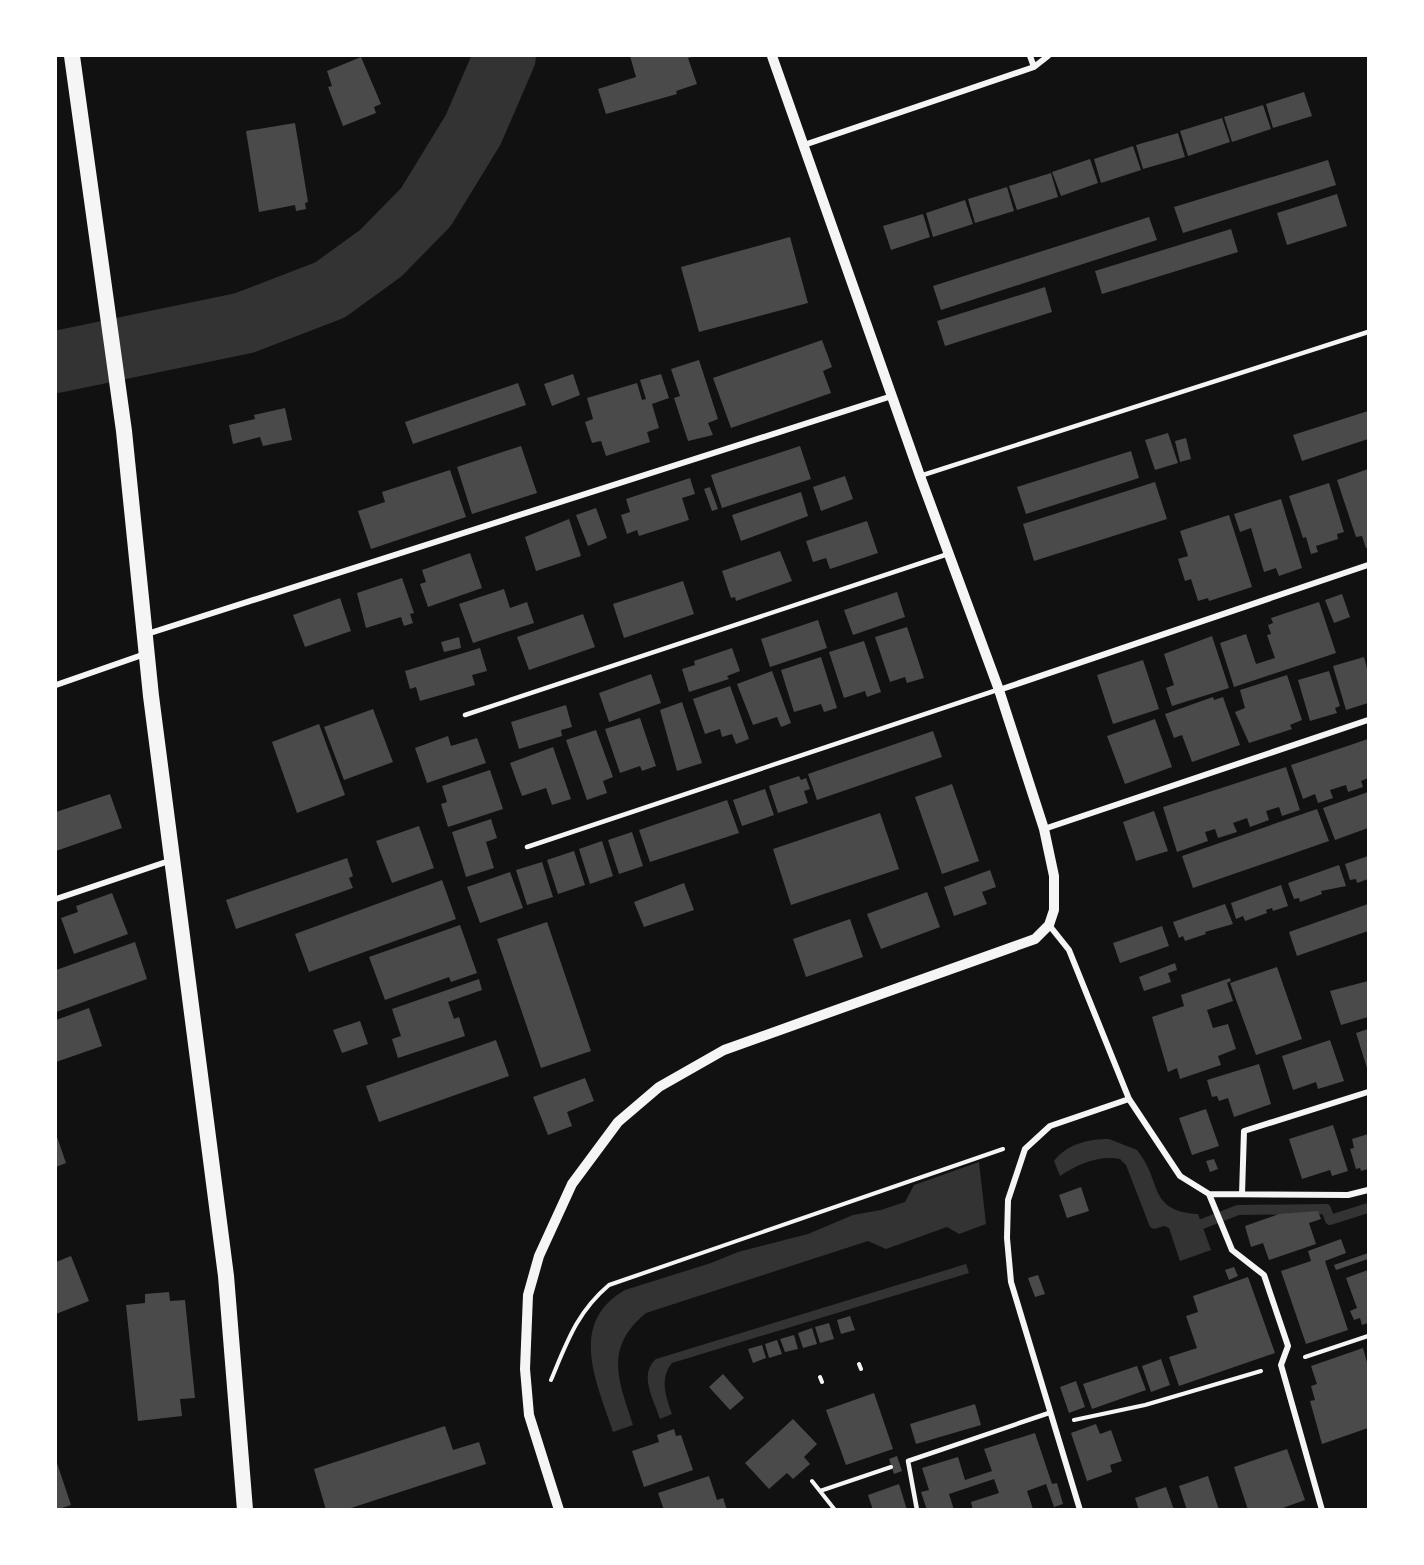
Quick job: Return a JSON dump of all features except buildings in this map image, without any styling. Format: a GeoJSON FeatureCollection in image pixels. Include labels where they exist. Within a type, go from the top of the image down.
{"type":"FeatureCollection","features":[{"type":"Feature","properties":{"kind":"highway"},"geometry":{"type":"LineString","coordinates":[[72,56],[124,431],[146,654],[226,1276],[245,1509]]}},
{"type":"Feature","properties":{"kind":"street"},"geometry":{"type":"LineString","coordinates":[[559,1509],[529,1415],[525,1370],[528,1295],[539,1256],[572,1184],[618,1122],[659,1087],[724,1050],[1035,939],[1049,925],[1054,910],[1054,876],[1044,828],[999,690],[920,476],[772,56]]}},
{"type":"Feature","properties":{"kind":"street"},"geometry":{"type":"LineString","coordinates":[[1030,56],[1034,67]]}},
{"type":"Feature","properties":{"kind":"street"},"geometry":{"type":"LineString","coordinates":[[804,145],[1034,67],[1048,56]]}},
{"type":"Feature","properties":{"kind":"street"},"geometry":{"type":"LineString","coordinates":[[144,635],[892,396]]}},
{"type":"Feature","properties":{"kind":"street"},"geometry":{"type":"LineString","coordinates":[[999,690],[1368,565]]}},
{"type":"Feature","properties":{"kind":"street"},"geometry":{"type":"LineString","coordinates":[[56,685],[146,654]]}},
{"type":"Feature","properties":{"kind":"street"},"geometry":{"type":"LineString","coordinates":[[1044,828],[1368,720]]}},
{"type":"Feature","properties":{"kind":"street"},"geometry":{"type":"LineString","coordinates":[[56,899],[172,860]]}},
{"type":"Feature","properties":{"kind":"street"},"geometry":{"type":"LineString","coordinates":[[1049,925],[1069,950],[1129,1099],[1180,1176],[1209,1194],[1348,1195],[1368,1190]]}},
{"type":"Feature","properties":{"kind":"street"},"geometry":{"type":"LineString","coordinates":[[1242,1194],[1244,1131],[1368,1092]]}},
{"type":"Feature","properties":{"kind":"street"},"geometry":{"type":"LineString","coordinates":[[1080,1509],[1011,1282],[1007,1238],[1008,1200],[1025,1149],[1050,1126],[1129,1099]]}},
{"type":"Feature","properties":{"kind":"street"},"geometry":{"type":"LineString","coordinates":[[1209,1194],[1223,1233],[1232,1250],[1264,1275],[1288,1346],[1281,1365],[1322,1509]]}},
{"type":"Feature","properties":{"kind":"lane"},"geometry":{"type":"LineString","coordinates":[[920,476],[1368,332]]}},
{"type":"Feature","properties":{"kind":"lane"},"geometry":{"type":"LineString","coordinates":[[465,715],[948,554]]}},
{"type":"Feature","properties":{"kind":"lane"},"geometry":{"type":"LineString","coordinates":[[527,847],[999,690]]}},
{"type":"Feature","properties":{"kind":"lane"},"geometry":{"type":"LineString","coordinates":[[917,1509],[908,1461],[1049,1413]]}},
{"type":"Feature","properties":{"kind":"path"},"geometry":{"type":"LineString","coordinates":[[551,1380],[575,1325],[590,1302],[609,1285],[999,1149],[1025,1149]]}},
{"type":"Feature","properties":{"kind":"path"},"geometry":{"type":"LineString","coordinates":[[1053,1425],[1145,1405],[1281,1365],[1368,1336]]}},
{"type":"Feature","properties":{"kind":"path"},"geometry":{"type":"LineString","coordinates":[[820,1491],[908,1461]]}},
{"type":"Feature","properties":{"kind":"path"},"geometry":{"type":"LineString","coordinates":[[812,1481],[835,1509]]}},
{"type":"Feature","properties":{"kind":"shaded area"},"geometry":{"type":"Polygon","coordinates":[[[1109,1139],[1137,1150],[1163,1201],[1182,1212],[1198,1214],[1211,1250],[1180,1261],[1169,1228],[1150,1227],[1126,1165],[1120,1159],[1104,1158],[1089,1162],[1060,1176],[1054,1161],[1065,1150],[1086,1141],[1109,1139]]]}},
{"type":"Feature","properties":{"kind":"shaded area"},"geometry":{"type":"Polygon","coordinates":[[[979,1162],[986,1224],[959,1234],[947,1227],[886,1249],[868,1241],[646,1313],[624,1339],[619,1352],[620,1380],[633,1425],[613,1432],[594,1374],[591,1337],[596,1319],[607,1304],[625,1290],[711,1263],[738,1252],[808,1234],[853,1215],[881,1210],[905,1202],[914,1185],[979,1162]]]}},
{"type":"Feature","properties":{"kind":"shaded area"},"geometry":{"type":"Polygon","coordinates":[[[966,1264],[969,1273],[672,1363],[665,1382],[666,1395],[672,1414],[660,1419],[651,1396],[648,1380],[648,1372],[656,1359],[966,1264]]]}},
{"type":"Feature","properties":{"kind":"waterway"},"geometry":{"type":"LineString","coordinates":[[56,362],[244,323],[330,290],[381,253],[426,207],[473,130],[505,56]]}},
{"type":"Feature","properties":{"kind":"waterway"},"geometry":{"type":"LineString","coordinates":[[1202,1224],[1238,1210],[1326,1209],[1330,1220],[1368,1208]]}}]}
